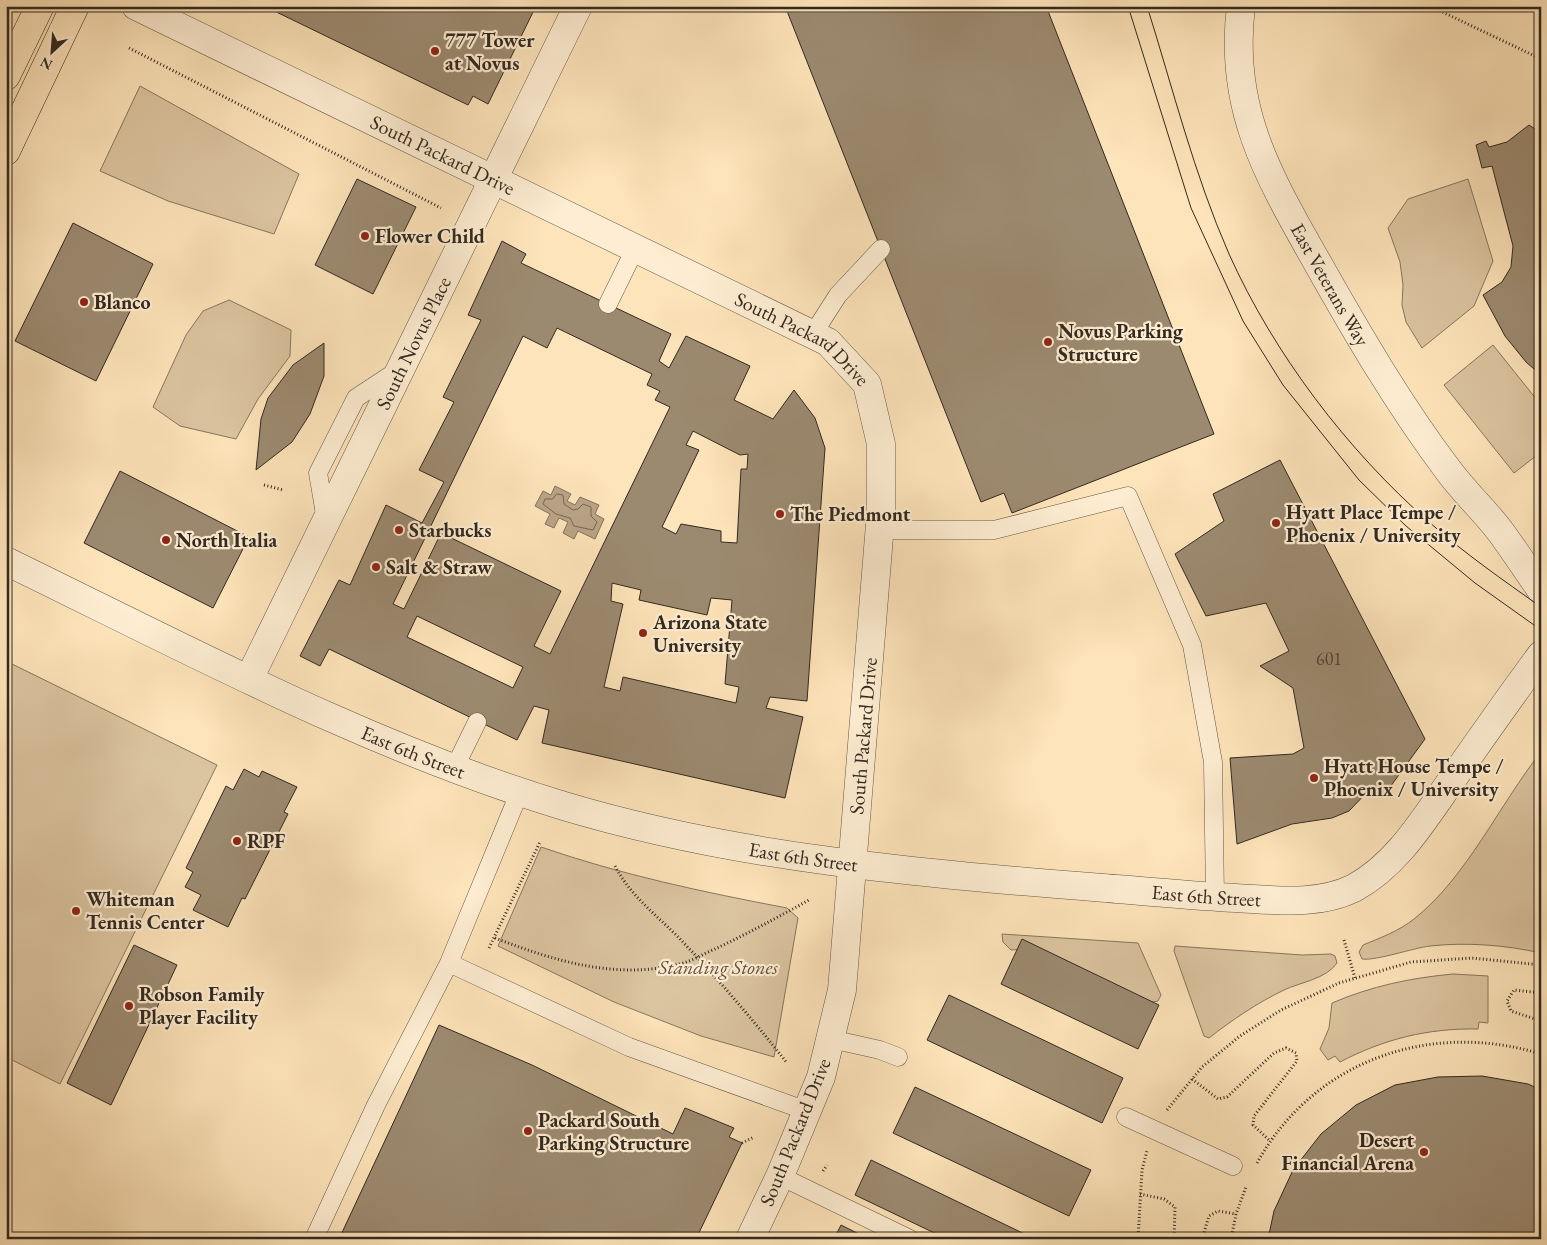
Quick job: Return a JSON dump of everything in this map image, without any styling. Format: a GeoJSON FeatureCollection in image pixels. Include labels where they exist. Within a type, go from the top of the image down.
{"type":"FeatureCollection","features":[{"type":"Feature","properties":{"kind":"main road"},"geometry":{"type":"LineString","coordinates":[[6,76],[40,6]]}},
{"type":"Feature","properties":{"kind":"main road"},"geometry":{"type":"LineString","coordinates":[[6,150],[75,6]]}},
{"type":"Feature","properties":{"kind":"street","name":"South Packard Drive"},"geometry":{"type":"LineString","coordinates":[[136,6],[813,334],[828,342],[867,384],[882,444],[880,530],[854,865],[842,990],[821,1077],[780,1176],[750,1239]]}},
{"type":"Feature","properties":{"kind":"street","name":"South Novus Place"},"geometry":{"type":"LineString","coordinates":[[249,679],[578,6]]}},
{"type":"Feature","properties":{"kind":"street","name":"East Veterans Way"},"geometry":{"type":"LineString","coordinates":[[1241,6],[1240,47],[1244,95],[1253,133],[1269,174],[1355,328],[1405,409],[1449,472],[1499,530],[1541,590]]}},
{"type":"Feature","properties":{"kind":"street","name":"East Veterans Way"},"geometry":{"type":"LineString","coordinates":[[1499,530],[1541,561]]}},
{"type":"Feature","properties":{"kind":"street","name":"East 6th Street"},"geometry":{"type":"LineString","coordinates":[[6,561],[249,679],[388,743],[454,769],[566,806],[703,842],[854,865],[924,874],[1215,897],[1279,900],[1319,899],[1345,892],[1368,880],[1389,862],[1406,843],[1541,655]]}},
{"type":"Feature","properties":{"kind":"lane"},"geometry":{"type":"LineString","coordinates":[[608,304],[635,249]]}},
{"type":"Feature","properties":{"kind":"lane"},"geometry":{"type":"LineString","coordinates":[[813,334],[838,295],[881,249]]}},
{"type":"Feature","properties":{"kind":"lane"},"geometry":{"type":"LineString","coordinates":[[880,530],[994,530],[1128,496],[1192,645],[1213,762],[1215,897]]}},
{"type":"Feature","properties":{"kind":"lane"},"geometry":{"type":"LineString","coordinates":[[454,769],[477,722]]}},
{"type":"Feature","properties":{"kind":"lane"},"geometry":{"type":"LineString","coordinates":[[314,1239],[376,1105],[448,963],[520,791]]}},
{"type":"Feature","properties":{"kind":"lane"},"geometry":{"type":"LineString","coordinates":[[448,963],[629,1047],[807,1111]]}},
{"type":"Feature","properties":{"kind":"lane"},"geometry":{"type":"LineString","coordinates":[[831,1039],[880,1050],[898,1057]]}},
{"type":"Feature","properties":{"kind":"lane"},"geometry":{"type":"LineString","coordinates":[[1126,1117],[1233,1166]]}},
{"type":"Feature","properties":{"kind":"lane"},"geometry":{"type":"LineString","coordinates":[[780,1176],[910,1239]]}},
{"type":"Feature","properties":{"kind":"path"},"geometry":{"type":"LineString","coordinates":[[1430,6],[1541,59]]}},
{"type":"Feature","properties":{"kind":"path"},"geometry":{"type":"LineString","coordinates":[[129,48],[441,208]]}},
{"type":"Feature","properties":{"kind":"path"},"geometry":{"type":"LineString","coordinates":[[264,485],[283,490]]}},
{"type":"Feature","properties":{"kind":"path"},"geometry":{"type":"LineString","coordinates":[[489,948],[540,842]]}},
{"type":"Feature","properties":{"kind":"path"},"geometry":{"type":"LineString","coordinates":[[615,866],[625,886],[682,941],[752,1019],[787,1063]]}},
{"type":"Feature","properties":{"kind":"path"},"geometry":{"type":"LineString","coordinates":[[494,938],[549,958],[604,970],[650,970],[682,964],[696,958],[750,933],[809,900]]}},
{"type":"Feature","properties":{"kind":"path"},"geometry":{"type":"LineString","coordinates":[[1344,940],[1355,978]]}},
{"type":"Feature","properties":{"kind":"path"},"geometry":{"type":"LineString","coordinates":[[1138,1239],[1142,1170],[1155,1131],[1171,1104],[1202,1067],[1240,1036],[1281,1010],[1339,983],[1411,962],[1472,958],[1541,965]]}},
{"type":"Feature","properties":{"kind":"path"},"geometry":{"type":"LineString","coordinates":[[1541,993],[1514,990],[1506,1001],[1511,1011],[1541,1021]]}},
{"type":"Feature","properties":{"kind":"path"},"geometry":{"type":"LineString","coordinates":[[1254,1170],[1270,1141],[1291,1115],[1320,1089],[1379,1056],[1414,1046],[1447,1041],[1490,1042],[1541,1054]]}},
{"type":"Feature","properties":{"kind":"path"},"geometry":{"type":"LineString","coordinates":[[1192,1079],[1218,1099],[1227,1097],[1274,1053],[1286,1048],[1296,1053],[1297,1061],[1254,1116],[1253,1125],[1270,1141]]}},
{"type":"Feature","properties":{"kind":"path"},"geometry":{"type":"LineString","coordinates":[[742,1143],[754,1137]]}},
{"type":"Feature","properties":{"kind":"path"},"geometry":{"type":"LineString","coordinates":[[1231,1239],[1236,1214],[1249,1179]]}},
{"type":"Feature","properties":{"kind":"path"},"geometry":{"type":"LineString","coordinates":[[1140,1194],[1164,1199],[1176,1207],[1174,1239]]}},
{"type":"Feature","properties":{"kind":"path"},"geometry":{"type":"LineString","coordinates":[[1202,1239],[1209,1216],[1218,1211],[1236,1214]]}},
{"type":"Feature","properties":{"kind":"green space"},"geometry":{"type":"Polygon","coordinates":[[[140,86],[299,174],[274,234],[168,201],[100,171],[140,86]]]}},
{"type":"Feature","properties":{"kind":"green space"},"geometry":{"type":"Polygon","coordinates":[[[1468,179],[1493,261],[1474,306],[1422,348],[1406,322],[1402,305],[1403,285],[1400,262],[1388,228],[1408,199],[1468,179]]]}},
{"type":"Feature","properties":{"kind":"green space"},"geometry":{"type":"Polygon","coordinates":[[[229,300],[291,330],[290,356],[258,399],[236,439],[180,426],[153,407],[186,335],[203,311],[229,300]]]}},
{"type":"Feature","properties":{"kind":"green space"},"geometry":{"type":"Polygon","coordinates":[[[1493,345],[1541,405],[1541,452],[1514,473],[1444,385],[1493,345]]]}},
{"type":"Feature","properties":{"kind":"green space","name":"Whiteman Tennis Center"},"geometry":{"type":"Polygon","coordinates":[[[6,661],[217,765],[60,1084],[6,1057],[6,661]]]}},
{"type":"Feature","properties":{"kind":"green space"},"geometry":{"type":"Polygon","coordinates":[[[1541,752],[1541,953],[1500,946],[1458,944],[1423,947],[1376,958],[1362,959],[1359,952],[1363,945],[1389,934],[1414,919],[1450,883],[1482,840],[1541,752]]]}},
{"type":"Feature","properties":{"kind":"green space","name":"Standing Stones"},"geometry":{"type":"Polygon","coordinates":[[[541,847],[663,882],[787,908],[798,918],[774,1057],[701,1036],[614,1002],[498,946],[541,847]]]}},
{"type":"Feature","properties":{"kind":"green space"},"geometry":{"type":"Polygon","coordinates":[[[1002,934],[1138,943],[1161,995],[1158,1001],[1141,1004],[1027,949],[1011,950],[1003,942],[1002,934]]]}},
{"type":"Feature","properties":{"kind":"green space"},"geometry":{"type":"Polygon","coordinates":[[[1175,946],[1302,955],[1331,954],[1335,956],[1337,963],[1326,973],[1264,1000],[1209,1038],[1204,1036],[1174,951],[1175,946]]]}},
{"type":"Feature","properties":{"kind":"green space"},"geometry":{"type":"Polygon","coordinates":[[[1453,974],[1488,976],[1488,1023],[1479,1022],[1478,1029],[1442,1030],[1407,1036],[1373,1047],[1340,1062],[1335,1056],[1328,1060],[1320,1049],[1329,1028],[1332,1003],[1391,984],[1453,974]]]}},
{"type":"Feature","properties":{"kind":"water"},"geometry":{"type":"Polygon","coordinates":[[[555,486],[571,494],[567,501],[575,505],[580,497],[599,505],[595,514],[604,519],[595,539],[578,531],[574,539],[563,533],[568,522],[559,518],[554,528],[545,524],[550,514],[535,506],[543,491],[551,495],[555,486]]]}},
{"type":"Feature","properties":{"kind":"building","name":"777 Tower at Novus"},"geometry":{"type":"Polygon","coordinates":[[[264,6],[536,6],[488,104],[473,96],[468,105],[264,6]]]}},
{"type":"Feature","properties":{"kind":"building","name":"Novus Parking Structure"},"geometry":{"type":"Polygon","coordinates":[[[785,6],[1046,6],[1214,434],[1012,513],[1004,493],[981,502],[785,6]]]}},
{"type":"Feature","properties":{"kind":"building"},"geometry":{"type":"Polygon","coordinates":[[[1529,125],[1541,133],[1541,375],[1526,362],[1505,336],[1483,295],[1502,282],[1511,267],[1513,246],[1492,166],[1482,168],[1476,145],[1486,141],[1489,147],[1507,142],[1529,125]]]}},
{"type":"Feature","properties":{"kind":"building","name":"Flower Child"},"geometry":{"type":"Polygon","coordinates":[[[357,179],[416,207],[373,294],[315,265],[357,179]]]}},
{"type":"Feature","properties":{"kind":"building","name":"Blanco"},"geometry":{"type":"Polygon","coordinates":[[[73,223],[153,264],[96,381],[15,341],[73,223]]]}},
{"type":"Feature","properties":{"kind":"building","name":"The Piedmont"},"geometry":{"type":"Polygon","coordinates":[[[502,241],[526,254],[521,263],[671,334],[659,361],[669,368],[686,336],[750,366],[734,400],[773,419],[794,390],[815,418],[825,448],[807,701],[770,697],[766,708],[803,717],[785,798],[542,743],[549,710],[534,706],[517,740],[329,649],[320,666],[300,656],[339,580],[350,585],[386,505],[422,523],[444,482],[419,470],[454,402],[443,397],[481,320],[468,315],[502,241]],[[557,328],[547,348],[523,336],[393,604],[404,609],[441,533],[561,591],[534,646],[550,654],[670,407],[655,400],[660,391],[647,385],[652,374],[557,328]],[[693,431],[686,445],[699,450],[662,527],[676,534],[681,524],[721,531],[721,542],[737,543],[741,469],[747,469],[748,454],[740,455],[693,431]],[[612,583],[611,601],[623,604],[604,687],[620,691],[623,677],[736,703],[739,687],[725,684],[732,600],[711,598],[707,615],[639,600],[641,590],[612,583]],[[417,616],[407,637],[513,688],[523,667],[417,616]]]}},
{"type":"Feature","properties":{"kind":"building"},"geometry":{"type":"Polygon","coordinates":[[[324,343],[324,376],[310,414],[292,442],[256,470],[261,419],[268,398],[293,365],[324,343]]]}},
{"type":"Feature","properties":{"kind":"building"},"geometry":{"type":"Polygon","coordinates":[[[1280,460],[1425,739],[1385,794],[1374,785],[1349,811],[1332,818],[1292,824],[1237,844],[1230,758],[1293,754],[1304,748],[1293,688],[1260,666],[1289,651],[1266,603],[1206,616],[1175,554],[1224,521],[1213,494],[1280,460]]]}},
{"type":"Feature","properties":{"kind":"building","name":"North Italia"},"geometry":{"type":"Polygon","coordinates":[[[120,471],[249,537],[213,608],[84,543],[120,471]]]}},
{"type":"Feature","properties":{"kind":"building","name":"RPF"},"geometry":{"type":"Polygon","coordinates":[[[244,769],[259,777],[262,771],[297,787],[284,812],[288,814],[245,899],[242,898],[228,927],[193,910],[201,895],[185,887],[193,872],[186,868],[226,786],[233,790],[244,769]]]}},
{"type":"Feature","properties":{"kind":"building"},"geometry":{"type":"Polygon","coordinates":[[[1022,939],[1159,1005],[1138,1049],[1001,984],[1022,939]]]}},
{"type":"Feature","properties":{"kind":"building"},"geometry":{"type":"Polygon","coordinates":[[[134,945],[177,965],[111,1105],[67,1083],[134,945]]]}},
{"type":"Feature","properties":{"kind":"building"},"geometry":{"type":"Polygon","coordinates":[[[949,995],[1123,1078],[1102,1123],[927,1040],[949,995]]]}},
{"type":"Feature","properties":{"kind":"building","name":"Packard South Parking Structure"},"geometry":{"type":"Polygon","coordinates":[[[439,1025],[532,1065],[673,1134],[685,1108],[734,1128],[729,1137],[742,1143],[696,1239],[339,1239],[439,1025]]]}},
{"type":"Feature","properties":{"kind":"building","name":"Desert Financial Arena"},"geometry":{"type":"Polygon","coordinates":[[[1482,1076],[1528,1084],[1541,1090],[1541,1239],[1268,1239],[1274,1211],[1293,1170],[1321,1134],[1356,1105],[1395,1085],[1438,1077],[1482,1076]]]}},
{"type":"Feature","properties":{"kind":"building"},"geometry":{"type":"Polygon","coordinates":[[[915,1087],[1091,1170],[1069,1216],[893,1133],[915,1087]]]}},
{"type":"Feature","properties":{"kind":"building"},"geometry":{"type":"Polygon","coordinates":[[[871,1160],[1035,1239],[947,1239],[855,1195],[871,1160]]]}},
{"type":"Feature","properties":{"kind":"building"},"geometry":{"type":"Polygon","coordinates":[[[841,1225],[869,1239],[834,1239],[841,1225]]]}},
{"type":"Feature","properties":{"kind":"tram line"},"geometry":{"type":"LineString","coordinates":[[1128,6],[1191,208],[1243,321],[1283,385],[1359,480],[1406,526],[1475,583],[1541,630]]}},
{"type":"Feature","properties":{"kind":"tram line"},"geometry":{"type":"LineString","coordinates":[[1147,6],[1216,224],[1247,291],[1290,364],[1342,432],[1369,464],[1399,494],[1456,545],[1541,607]]}},
{"type":"Feature","properties":{"kind":"place","name":"777 Tower at Novus"},"geometry":{"type":"Point","coordinates":[435,51]}},
{"type":"Feature","properties":{"kind":"place","name":"Flower Child"},"geometry":{"type":"Point","coordinates":[365,236]}},
{"type":"Feature","properties":{"kind":"place","name":"Blanco"},"geometry":{"type":"Point","coordinates":[84,302]}},
{"type":"Feature","properties":{"kind":"place","name":"Novus Parking Structure"},"geometry":{"type":"Point","coordinates":[1048,342]}},
{"type":"Feature","properties":{"kind":"place","name":"The Piedmont"},"geometry":{"type":"Point","coordinates":[780,514]}},
{"type":"Feature","properties":{"kind":"place","name":"Hyatt Place Tempe / Phoenix / University"},"geometry":{"type":"Point","coordinates":[1276,523]}},
{"type":"Feature","properties":{"kind":"place","name":"Starbucks"},"geometry":{"type":"Point","coordinates":[399,530]}},
{"type":"Feature","properties":{"kind":"place","name":"North Italia"},"geometry":{"type":"Point","coordinates":[166,540]}},
{"type":"Feature","properties":{"kind":"place","name":"Salt & Straw"},"geometry":{"type":"Point","coordinates":[376,567]}},
{"type":"Feature","properties":{"kind":"place","name":"Arizona State University"},"geometry":{"type":"Point","coordinates":[643,633]}},
{"type":"Feature","properties":{"kind":"place","name":"Hyatt House Tempe / Phoenix / University"},"geometry":{"type":"Point","coordinates":[1314,778]}},
{"type":"Feature","properties":{"kind":"place","name":"RPF"},"geometry":{"type":"Point","coordinates":[237,841]}},
{"type":"Feature","properties":{"kind":"place","name":"Whiteman Tennis Center"},"geometry":{"type":"Point","coordinates":[76,911]}},
{"type":"Feature","properties":{"kind":"place","name":"Robson Family Player Facility"},"geometry":{"type":"Point","coordinates":[129,1006]}},
{"type":"Feature","properties":{"kind":"place","name":"Packard South Parking Structure"},"geometry":{"type":"Point","coordinates":[528,1131]}},
{"type":"Feature","properties":{"kind":"place","name":"Desert Financial Arena"},"geometry":{"type":"Point","coordinates":[1424,1152]}}]}
